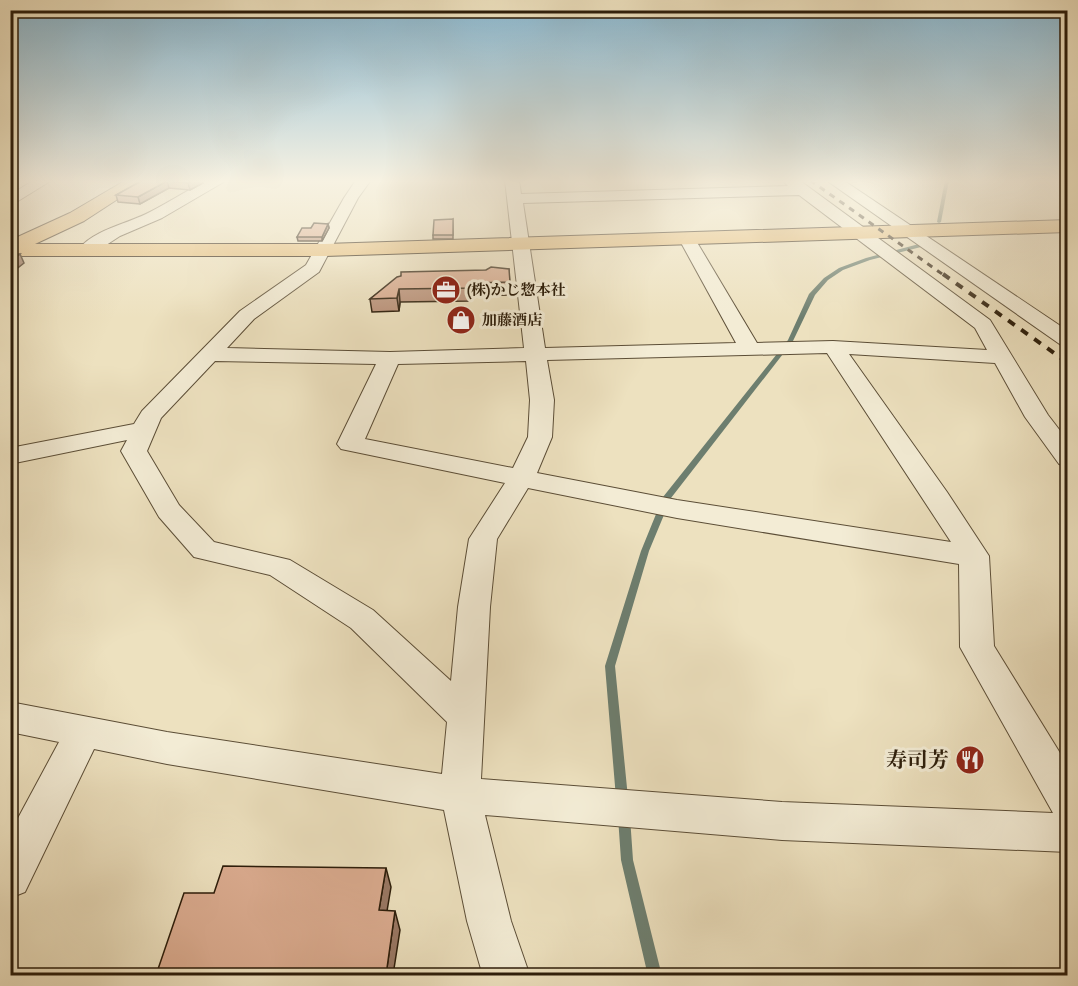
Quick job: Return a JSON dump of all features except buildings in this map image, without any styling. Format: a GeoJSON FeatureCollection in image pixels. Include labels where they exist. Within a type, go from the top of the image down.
{"type":"FeatureCollection","features":[{"type":"Feature","properties":{"kind":"main road"},"geometry":{"type":"LineString","coordinates":[[10,248],[58,226]]}},
{"type":"Feature","properties":{"kind":"main road"},"geometry":{"type":"LineString","coordinates":[[10,248],[325,250],[1068,226]]}},
{"type":"Feature","properties":{"kind":"street"},"geometry":{"type":"LineString","coordinates":[[88,249],[130,226]]}},
{"type":"Feature","properties":{"kind":"street"},"geometry":{"type":"LineString","coordinates":[[337,226],[314,268],[247,315],[150,416],[134,451],[169,511],[204,550],[279,567],[362,619],[467,718]]}},
{"type":"Feature","properties":{"kind":"street"},"geometry":{"type":"LineString","coordinates":[[507,975],[489,921],[460,795],[474,607],[483,539],[521,478],[540,437],[542,400],[519,226]]}},
{"type":"Feature","properties":{"kind":"street"},"geometry":{"type":"LineString","coordinates":[[851,226],[983,324],[1037,417],[1068,459]]}},
{"type":"Feature","properties":{"kind":"street"},"geometry":{"type":"LineString","coordinates":[[902,226],[1068,341]]}},
{"type":"Feature","properties":{"kind":"street"},"geometry":{"type":"LineString","coordinates":[[687,239],[760,348]]}},
{"type":"Feature","properties":{"kind":"street"},"geometry":{"type":"LineString","coordinates":[[210,354],[390,358],[833,347],[1004,357]]}},
{"type":"Feature","properties":{"kind":"street"},"geometry":{"type":"LineString","coordinates":[[833,347],[974,556],[977,647],[1068,802]]}},
{"type":"Feature","properties":{"kind":"street"},"geometry":{"type":"LineString","coordinates":[[390,358],[350,444],[677,509],[974,556]]}},
{"type":"Feature","properties":{"kind":"street"},"geometry":{"type":"LineString","coordinates":[[10,456],[145,429]]}},
{"type":"Feature","properties":{"kind":"street"},"geometry":{"type":"LineString","coordinates":[[10,717],[167,748],[460,795],[782,821],[1068,833]]}},
{"type":"Feature","properties":{"kind":"street"},"geometry":{"type":"LineString","coordinates":[[10,877],[84,731]]}},
{"type":"Feature","properties":{"kind":"waterway"},"geometry":{"type":"LineString","coordinates":[[622,798],[610,666],[645,551],[667,497],[791,340],[812,294],[826,279],[841,269],[868,259],[919,246]]}},
{"type":"Feature","properties":{"kind":"waterway"},"geometry":{"type":"LineString","coordinates":[[624,817],[627,860],[655,976]]}},
{"type":"Feature","properties":{"kind":"railway"},"geometry":{"type":"LineString","coordinates":[[875,226],[945,276]]}},
{"type":"Feature","properties":{"kind":"railway"},"geometry":{"type":"LineString","coordinates":[[943,274],[1068,363]]}},
{"type":"Feature","properties":{"kind":"place","name":"(株)かじ惣本社"},"geometry":{"type":"Point","coordinates":[446,290]}},
{"type":"Feature","properties":{"kind":"place","name":"加藤酒店"},"geometry":{"type":"Point","coordinates":[461,320]}},
{"type":"Feature","properties":{"kind":"place","name":"寿司芳"},"geometry":{"type":"Point","coordinates":[970,760]}}]}
